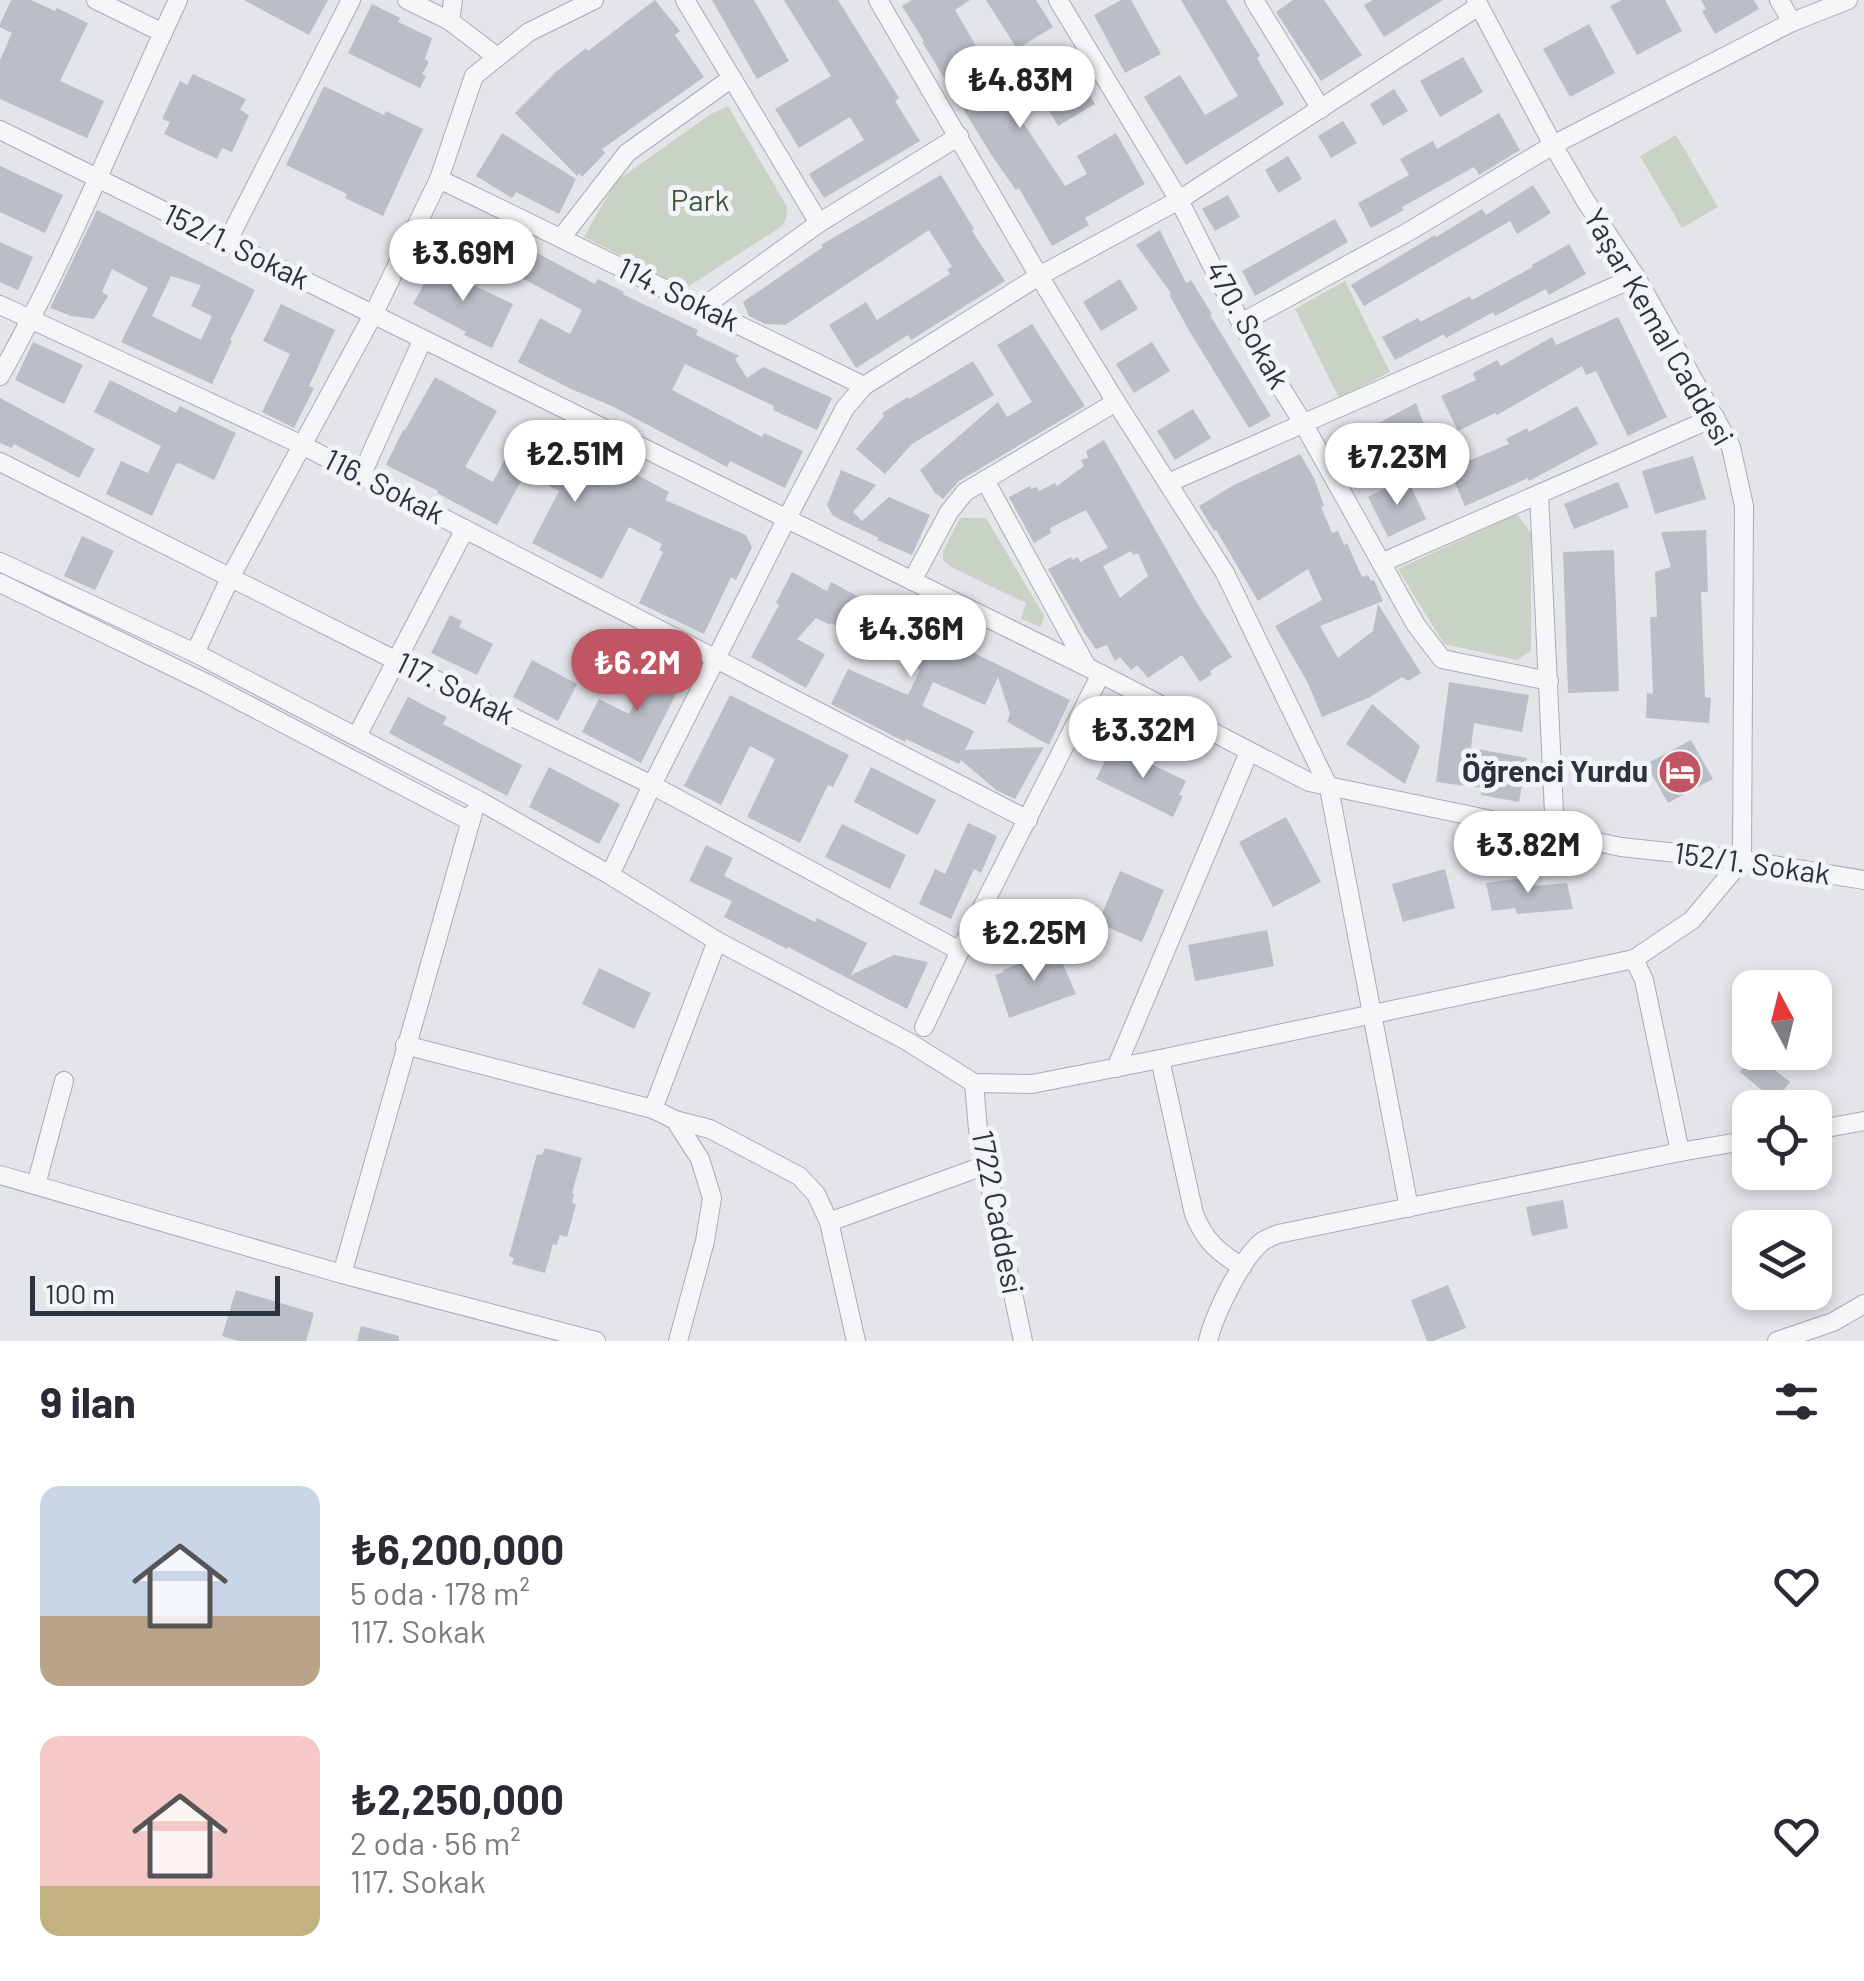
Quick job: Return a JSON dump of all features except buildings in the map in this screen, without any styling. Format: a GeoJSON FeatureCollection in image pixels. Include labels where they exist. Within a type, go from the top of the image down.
{"type":"FeatureCollection","features":[{"type":"Feature","properties":{"kind":"street"},"geometry":{"type":"LineString","coordinates":[[96,0],[162,33]]}},
{"type":"Feature","properties":{"kind":"street"},"geometry":{"type":"LineString","coordinates":[[0,376],[32,320],[99,179],[178,0]]}},
{"type":"Feature","properties":{"kind":"street"},"geometry":{"type":"LineString","coordinates":[[227,242],[352,0]]}},
{"type":"Feature","properties":{"kind":"street"},"geometry":{"type":"LineString","coordinates":[[408,0],[450,20],[498,57]]}},
{"type":"Feature","properties":{"kind":"street"},"geometry":{"type":"LineString","coordinates":[[450,20],[453,0]]}},
{"type":"Feature","properties":{"kind":"street"},"geometry":{"type":"LineString","coordinates":[[195,653],[231,576],[373,315],[439,178],[474,76],[529,32],[594,0]]}},
{"type":"Feature","properties":{"kind":"street"},"geometry":{"type":"LineString","coordinates":[[685,0],[819,223]]}},
{"type":"Feature","properties":{"kind":"street"},"geometry":{"type":"LineString","coordinates":[[878,0],[1039,276],[1225,573],[1329,788],[1409,1208]]}},
{"type":"Feature","properties":{"kind":"street"},"geometry":{"type":"LineString","coordinates":[[1254,0],[1321,109]]}},
{"type":"Feature","properties":{"kind":"street"},"geometry":{"type":"LineString","coordinates":[[1778,0],[1792,22]]}},
{"type":"Feature","properties":{"kind":"street"},"geometry":{"type":"LineString","coordinates":[[1241,323],[1408,232],[1553,145],[1792,22],[1848,0]]}},
{"type":"Feature","properties":{"kind":"street","name":"470. Sokak"},"geometry":{"type":"LineString","coordinates":[[1064,2],[1179,200],[1241,323],[1303,423],[1416,626],[1442,659],[1549,680]]}},
{"type":"Feature","properties":{"kind":"street"},"geometry":{"type":"LineString","coordinates":[[610,875],[787,518],[845,408],[864,386],[1039,276],[1179,200],[1478,3]]}},
{"type":"Feature","properties":{"kind":"street","name":"Yaşar Kemal Caddesi"},"geometry":{"type":"LineString","coordinates":[[1478,3],[1584,200],[1636,277],[1731,447],[1744,506],[1742,860]]}},
{"type":"Feature","properties":{"kind":"street"},"geometry":{"type":"LineString","coordinates":[[561,238],[628,152],[732,78]]}},
{"type":"Feature","properties":{"kind":"street","name":"152/1. Sokak"},"geometry":{"type":"LineString","coordinates":[[0,130],[787,518],[1309,782],[1621,847],[1742,860],[1864,880]]}},
{"type":"Feature","properties":{"kind":"street"},"geometry":{"type":"LineString","coordinates":[[702,307],[819,223],[959,136]]}},
{"type":"Feature","properties":{"kind":"street","name":"114. Sokak"},"geometry":{"type":"LineString","coordinates":[[439,178],[864,386]]}},
{"type":"Feature","properties":{"kind":"street"},"geometry":{"type":"LineString","coordinates":[[1168,482],[1636,277]]}},
{"type":"Feature","properties":{"kind":"street","name":"116. Sokak"},"geometry":{"type":"LineString","coordinates":[[0,305],[302,445],[1028,820]]}},
{"type":"Feature","properties":{"kind":"street"},"geometry":{"type":"LineString","coordinates":[[361,476],[422,341]]}},
{"type":"Feature","properties":{"kind":"street"},"geometry":{"type":"LineString","coordinates":[[912,582],[949,512],[966,492],[1116,402]]}},
{"type":"Feature","properties":{"kind":"street"},"geometry":{"type":"LineString","coordinates":[[1380,563],[1714,418]]}},
{"type":"Feature","properties":{"kind":"street","name":"117. Sokak"},"geometry":{"type":"LineString","coordinates":[[0,462],[652,785],[960,951]]}},
{"type":"Feature","properties":{"kind":"street"},"geometry":{"type":"LineString","coordinates":[[924,1027],[1028,820],[1094,671],[985,480]]}},
{"type":"Feature","properties":{"kind":"street"},"geometry":{"type":"LineString","coordinates":[[1539,494],[1555,834]]}},
{"type":"Feature","properties":{"kind":"street"},"geometry":{"type":"LineString","coordinates":[[356,736],[465,529]]}},
{"type":"Feature","properties":{"kind":"street"},"geometry":{"type":"LineString","coordinates":[[0,562],[195,653],[478,800],[718,940],[907,1041],[974,1083],[1032,1084],[1160,1060],[1634,958],[1692,920],[1742,860]]}},
{"type":"Feature","properties":{"kind":"street"},"geometry":{"type":"LineString","coordinates":[[0,584],[206,683],[470,821]]}},
{"type":"Feature","properties":{"kind":"street"},"geometry":{"type":"LineString","coordinates":[[1116,1068],[1249,752]]}},
{"type":"Feature","properties":{"kind":"street"},"geometry":{"type":"LineString","coordinates":[[342,1274],[478,800]]}},
{"type":"Feature","properties":{"kind":"street"},"geometry":{"type":"LineString","coordinates":[[653,1109],[718,940]]}},
{"type":"Feature","properties":{"kind":"street"},"geometry":{"type":"LineString","coordinates":[[1634,958],[1644,980],[1680,1152]]}},
{"type":"Feature","properties":{"kind":"street"},"geometry":{"type":"LineString","coordinates":[[406,1046],[653,1109],[675,1120],[710,1129],[799,1176],[816,1194],[829,1222],[856,1341]]}},
{"type":"Feature","properties":{"kind":"street"},"geometry":{"type":"LineString","coordinates":[[1160,1060],[1194,1214],[1201,1231],[1219,1253],[1242,1267]]}},
{"type":"Feature","properties":{"kind":"street"},"geometry":{"type":"LineString","coordinates":[[36,1185],[64,1082]]}},
{"type":"Feature","properties":{"kind":"street","name":"1722 Caddesi"},"geometry":{"type":"LineString","coordinates":[[974,1083],[978,1129],[1023,1341]]}},
{"type":"Feature","properties":{"kind":"street"},"geometry":{"type":"LineString","coordinates":[[675,1120],[700,1159],[712,1198],[678,1341]]}},
{"type":"Feature","properties":{"kind":"street"},"geometry":{"type":"LineString","coordinates":[[1832,1127],[1864,1121]]}},
{"type":"Feature","properties":{"kind":"street"},"geometry":{"type":"LineString","coordinates":[[1208,1341],[1214,1318],[1242,1267],[1262,1242],[1278,1234],[1732,1143]]}},
{"type":"Feature","properties":{"kind":"street"},"geometry":{"type":"LineString","coordinates":[[829,1222],[986,1165]]}},
{"type":"Feature","properties":{"kind":"street"},"geometry":{"type":"LineString","coordinates":[[0,1175],[342,1274],[596,1341]]}},
{"type":"Feature","properties":{"kind":"street"},"geometry":{"type":"LineString","coordinates":[[1777,1341],[1833,1322],[1864,1304]]}},
{"type":"Feature","properties":{"kind":"green space","name":"Park"},"geometry":{"type":"Polygon","coordinates":[[[728,106],[787,207],[782,226],[686,288],[584,237],[616,181],[728,106]]]}},
{"type":"Feature","properties":{"kind":"green space"},"geometry":{"type":"Polygon","coordinates":[[[1676,135],[1718,207],[1682,228],[1640,156],[1676,135]]]}},
{"type":"Feature","properties":{"kind":"green space"},"geometry":{"type":"Polygon","coordinates":[[[1345,281],[1390,372],[1339,398],[1295,309],[1345,281]]]}},
{"type":"Feature","properties":{"kind":"green space"},"geometry":{"type":"Polygon","coordinates":[[[1517,514],[1531,533],[1531,651],[1517,660],[1444,644],[1398,569],[1517,514]]]}},
{"type":"Feature","properties":{"kind":"green space"},"geometry":{"type":"Polygon","coordinates":[[[960,518],[986,518],[1044,616],[1041,627],[1021,619],[1026,603],[943,560],[943,551],[960,518]]]}},
{"type":"Feature","properties":{"kind":"place","name":"Öğrenci Yurdu"},"geometry":{"type":"Point","coordinates":[1680,772]}}]}
